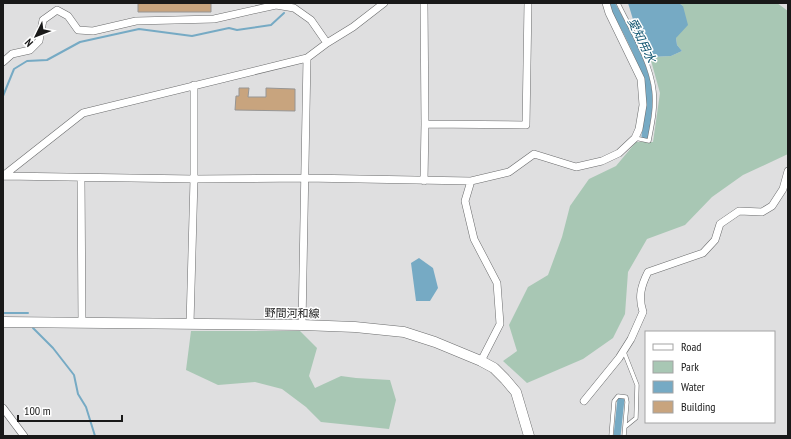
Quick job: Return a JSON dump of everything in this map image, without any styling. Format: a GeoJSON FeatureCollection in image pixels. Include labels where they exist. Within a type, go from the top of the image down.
{"type":"FeatureCollection","features":[{"type":"Feature","properties":{"kind":"main road","name":"野間河和線"},"geometry":{"type":"LineString","coordinates":[[3,322],[302,325],[355,327],[404,332],[436,342],[494,368],[516,392],[529,436]]}},
{"type":"Feature","properties":{"kind":"street"},"geometry":{"type":"LineString","coordinates":[[3,176],[82,112],[307,58],[327,43],[353,27],[384,3]]}},
{"type":"Feature","properties":{"kind":"street"},"geometry":{"type":"LineString","coordinates":[[424,3],[424,181]]}},
{"type":"Feature","properties":{"kind":"street"},"geometry":{"type":"LineString","coordinates":[[425,124],[526,125],[528,3]]}},
{"type":"Feature","properties":{"kind":"street"},"geometry":{"type":"LineString","coordinates":[[3,176],[194,179],[305,178],[470,181],[509,172],[534,154],[576,167],[602,161],[619,153],[635,138],[639,129],[643,105],[642,79],[609,13],[606,3]]}},
{"type":"Feature","properties":{"kind":"street"},"geometry":{"type":"LineString","coordinates":[[3,62],[12,54],[30,50],[39,41],[43,20],[57,10],[68,16],[78,30],[93,31],[136,20],[214,19],[276,5],[294,8],[311,20],[327,43]]}},
{"type":"Feature","properties":{"kind":"street"},"geometry":{"type":"LineString","coordinates":[[302,325],[307,58]]}},
{"type":"Feature","properties":{"kind":"street"},"geometry":{"type":"LineString","coordinates":[[190,324],[194,179],[194,85]]}},
{"type":"Feature","properties":{"kind":"street"},"geometry":{"type":"LineString","coordinates":[[584,401],[623,351],[631,338],[643,312],[640,302],[642,284],[648,272],[703,253],[716,240],[720,224],[739,211],[762,212],[772,206],[783,189],[788,171]]}},
{"type":"Feature","properties":{"kind":"street"},"geometry":{"type":"LineString","coordinates":[[81,178],[82,323]]}},
{"type":"Feature","properties":{"kind":"street"},"geometry":{"type":"LineString","coordinates":[[470,181],[465,201],[474,239],[497,283],[500,324],[481,361]]}},
{"type":"Feature","properties":{"kind":"street"},"geometry":{"type":"LineString","coordinates":[[3,408],[24,436]]}},
{"type":"Feature","properties":{"kind":"lane"},"geometry":{"type":"LineString","coordinates":[[618,3],[651,71],[654,92],[654,113],[649,141],[635,138]]}},
{"type":"Feature","properties":{"kind":"lane"},"geometry":{"type":"LineString","coordinates":[[623,351],[637,385],[636,418],[624,427]]}},
{"type":"Feature","properties":{"kind":"lane"},"geometry":{"type":"LineString","coordinates":[[611,436],[614,401],[618,396],[626,397],[627,402],[624,436]]}},
{"type":"Feature","properties":{"kind":"green space"},"geometry":{"type":"Polygon","coordinates":[[[679,3],[777,3],[788,11],[788,154],[743,175],[712,197],[685,225],[647,239],[628,272],[625,314],[613,338],[583,359],[527,383],[503,361],[517,351],[509,325],[528,287],[548,275],[562,237],[570,206],[589,179],[616,166],[636,142],[653,142],[660,93],[650,57],[671,56],[682,51],[677,45],[676,38],[683,6],[679,3]]]}},
{"type":"Feature","properties":{"kind":"green space"},"geometry":{"type":"Polygon","coordinates":[[[191,331],[300,331],[317,348],[309,376],[315,388],[341,376],[390,380],[396,400],[389,429],[321,422],[306,407],[282,389],[255,382],[218,385],[186,370],[191,331]]]}},
{"type":"Feature","properties":{"kind":"water"},"geometry":{"type":"Polygon","coordinates":[[[628,3],[679,3],[683,6],[688,25],[676,38],[677,45],[682,51],[671,56],[650,57],[635,26],[628,3]]]}},
{"type":"Feature","properties":{"kind":"water"},"geometry":{"type":"Polygon","coordinates":[[[419,258],[433,268],[438,288],[430,301],[416,301],[411,263],[419,258]]]}},
{"type":"Feature","properties":{"kind":"building"},"geometry":{"type":"Polygon","coordinates":[[[138,3],[211,3],[211,12],[138,12],[138,3]]]}},
{"type":"Feature","properties":{"kind":"building"},"geometry":{"type":"Polygon","coordinates":[[[239,88],[249,88],[248,97],[266,97],[266,88],[295,89],[295,111],[235,110],[236,96],[239,96],[239,88]]]}},
{"type":"Feature","properties":{"kind":"waterway","name":"愛知用水"},"geometry":{"type":"LineString","coordinates":[[611,3],[633,44],[646,77],[649,100],[645,136]]}},
{"type":"Feature","properties":{"kind":"waterway"},"geometry":{"type":"LineString","coordinates":[[3,96],[14,69],[27,61],[47,60],[80,42],[139,29],[192,36],[229,28],[237,30],[271,25],[284,13]]}},
{"type":"Feature","properties":{"kind":"waterway"},"geometry":{"type":"LineString","coordinates":[[3,313],[28,313]]}},
{"type":"Feature","properties":{"kind":"waterway"},"geometry":{"type":"LineString","coordinates":[[33,328],[53,348],[74,375],[78,394],[86,407],[95,436]]}},
{"type":"Feature","properties":{"kind":"waterway","name":"愛知用水"},"geometry":{"type":"LineString","coordinates":[[617,436],[621,399]]}}]}
